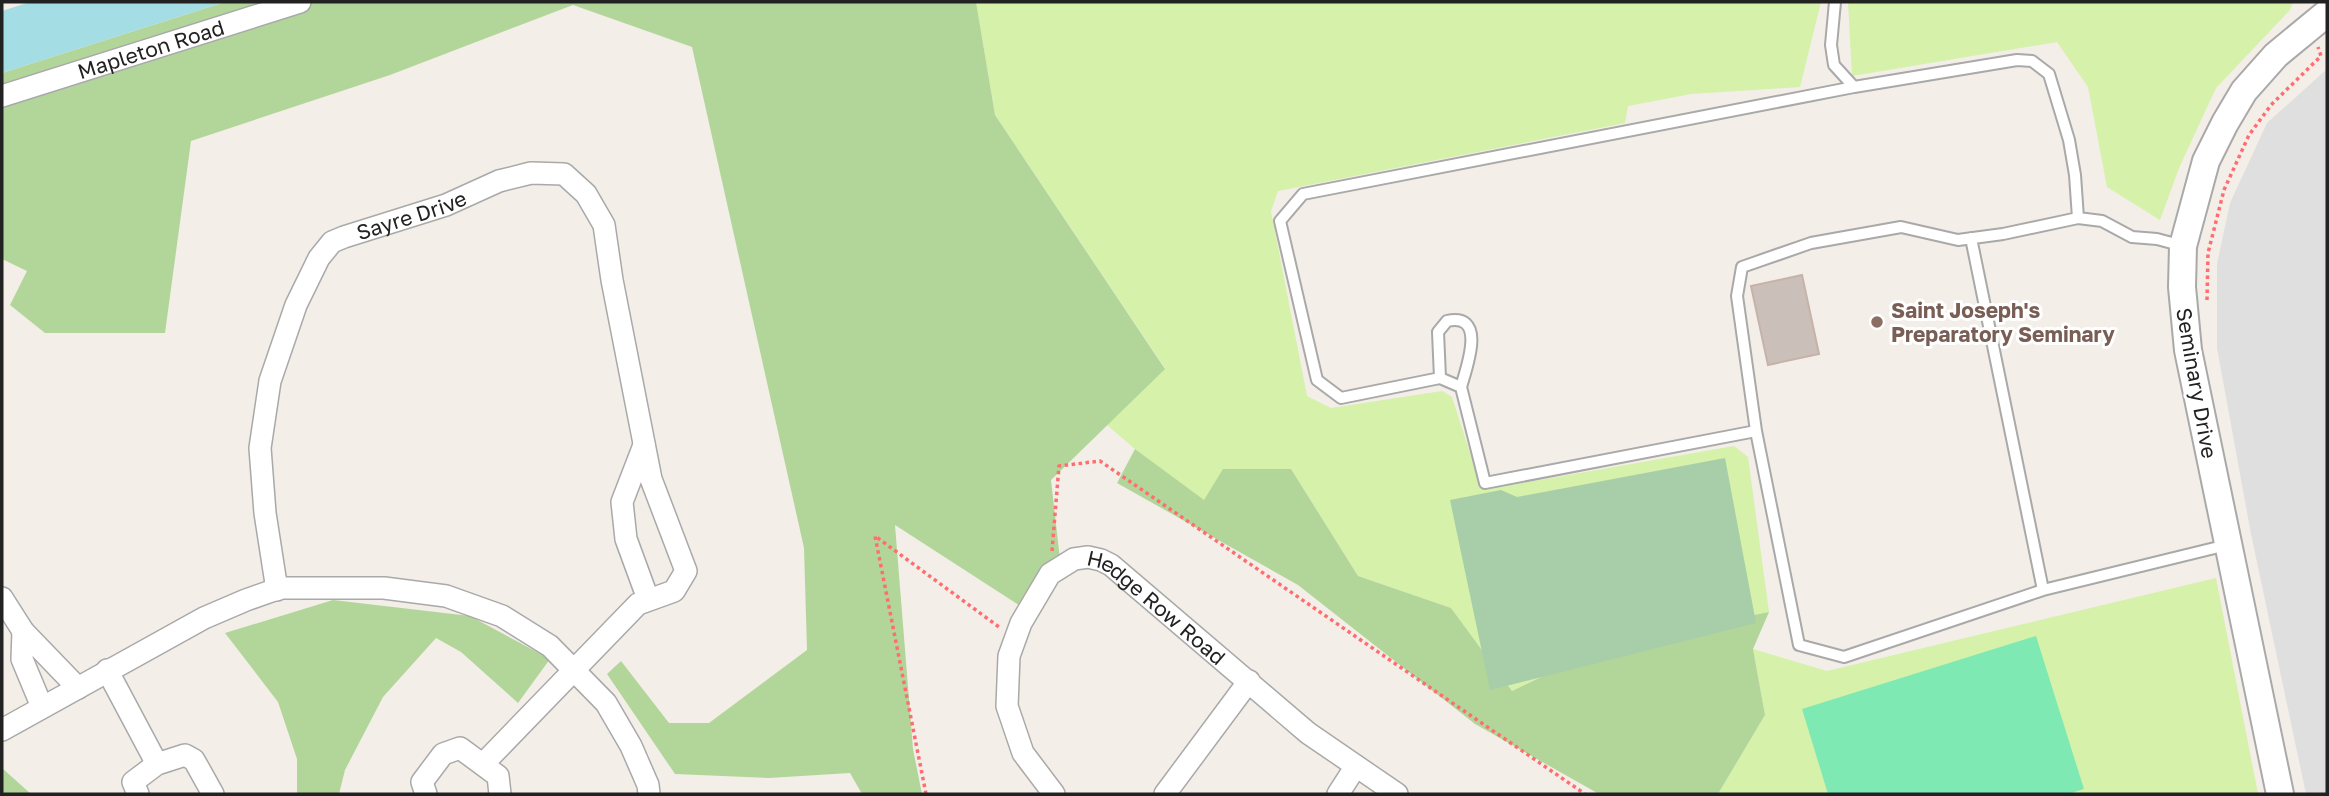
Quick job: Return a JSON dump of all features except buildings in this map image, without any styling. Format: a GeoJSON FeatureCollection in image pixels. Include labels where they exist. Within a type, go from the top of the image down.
{"type":"FeatureCollection","features":[{"type":"Feature","properties":{"kind":"street","name":"Mapleton Road"},"geometry":{"type":"LineString","coordinates":[[2,96],[300,2]]}},
{"type":"Feature","properties":{"kind":"street"},"geometry":{"type":"LineString","coordinates":[[2323,2],[2327,7]]}},
{"type":"Feature","properties":{"kind":"street","name":"Seminary Drive"},"geometry":{"type":"LineString","coordinates":[[2280,794],[2188,350],[2182,287],[2183,246],[2206,161],[2244,91],[2276,55],[2327,13]]}},
{"type":"Feature","properties":{"kind":"street","name":"Sayre Drive"},"geometry":{"type":"LineString","coordinates":[[276,590],[265,513],[260,448],[270,382],[296,305],[319,258],[332,242],[446,205],[499,181],[531,173],[564,174],[586,194],[604,225],[612,280],[651,479],[686,571],[674,591],[638,604],[483,764]]}},
{"type":"Feature","properties":{"kind":"street"},"geometry":{"type":"LineString","coordinates":[[645,445],[622,502],[626,539],[648,599]]}},
{"type":"Feature","properties":{"kind":"street","name":"Hedge Row Road"},"geometry":{"type":"LineString","coordinates":[[1054,794],[1023,753],[1007,706],[1009,656],[1021,624],[1051,574],[1074,559],[1088,557],[1111,565],[1308,733],[1396,794]]}},
{"type":"Feature","properties":{"kind":"street"},"geometry":{"type":"LineString","coordinates":[[2,730],[204,618],[276,590],[384,588],[446,596],[502,616],[550,646],[606,703],[631,746],[648,785],[649,794]]}},
{"type":"Feature","properties":{"kind":"street"},"geometry":{"type":"LineString","coordinates":[[2,598],[23,631],[78,688]]}},
{"type":"Feature","properties":{"kind":"street"},"geometry":{"type":"LineString","coordinates":[[23,631],[22,659],[42,707]]}},
{"type":"Feature","properties":{"kind":"street"},"geometry":{"type":"LineString","coordinates":[[107,670],[157,764]]}},
{"type":"Feature","properties":{"kind":"street","name":"Hedge Row Road"},"geometry":{"type":"LineString","coordinates":[[1165,794],[1249,681]]}},
{"type":"Feature","properties":{"kind":"street"},"geometry":{"type":"LineString","coordinates":[[426,794],[422,782],[443,754],[460,748],[498,776],[500,794]]}},
{"type":"Feature","properties":{"kind":"street"},"geometry":{"type":"LineString","coordinates":[[138,794],[133,782],[157,764],[186,755],[194,760],[213,794]]}},
{"type":"Feature","properties":{"kind":"street"},"geometry":{"type":"LineString","coordinates":[[1338,794],[1356,766]]}},
{"type":"Feature","properties":{"kind":"lane"},"geometry":{"type":"LineString","coordinates":[[1835,2],[1831,45],[1833,65],[1854,87]]}},
{"type":"Feature","properties":{"kind":"lane"},"geometry":{"type":"LineString","coordinates":[[1461,387],[1440,378],[1341,398],[1317,380],[1280,221],[1303,194],[1854,87],[2017,60],[2032,61],[2049,74],[2060,103],[2069,140],[2078,218]]}},
{"type":"Feature","properties":{"kind":"lane"},"geometry":{"type":"LineString","coordinates":[[2183,246],[2157,239],[2132,237],[2102,221],[2078,218],[2003,234],[1958,240],[1901,227],[1811,243],[1742,267],[1737,296],[1756,431],[1799,645],[1844,657],[2043,590],[2227,545]]}},
{"type":"Feature","properties":{"kind":"lane"},"geometry":{"type":"LineString","coordinates":[[1971,238],[2043,590]]}},
{"type":"Feature","properties":{"kind":"lane"},"geometry":{"type":"LineString","coordinates":[[1440,378],[1438,332],[1447,321],[1461,321],[1467,326],[1473,340],[1461,387],[1485,484],[1756,431]]}},
{"type":"Feature","properties":{"kind":"path"},"geometry":{"type":"LineString","coordinates":[[2317,45],[2321,56]]}},
{"type":"Feature","properties":{"kind":"path"},"geometry":{"type":"LineString","coordinates":[[2207,303],[2208,253],[2224,190],[2249,135],[2270,105],[2327,50]]}},
{"type":"Feature","properties":{"kind":"path"},"geometry":{"type":"LineString","coordinates":[[1051,574],[1059,467],[1100,461],[1585,794]]}},
{"type":"Feature","properties":{"kind":"path"},"geometry":{"type":"LineString","coordinates":[[926,794],[875,536],[1014,638]]}},
{"type":"Feature","properties":{"kind":"shaded area"},"geometry":{"type":"Polygon","coordinates":[[[2327,69],[2327,794],[2306,794],[2251,534],[2217,348],[2217,264],[2230,203],[2267,123],[2327,69]]]}},
{"type":"Feature","properties":{"kind":"green space"},"geometry":{"type":"Polygon","coordinates":[[[225,2],[976,2],[995,115],[1165,369],[1051,480],[1061,568],[1028,611],[895,525],[913,749],[922,794],[862,794],[850,773],[769,778],[675,774],[607,674],[621,661],[669,723],[709,723],[807,650],[804,548],[692,47],[573,5],[390,75],[191,141],[165,333],[45,333],[10,305],[27,271],[2,259],[2,73],[225,2]]]}},
{"type":"Feature","properties":{"kind":"green space"},"geometry":{"type":"Polygon","coordinates":[[[976,2],[1821,2],[1800,87],[1691,94],[1628,106],[1625,123],[1278,191],[1271,211],[1307,396],[1331,408],[1442,391],[1452,397],[1480,484],[1505,486],[1734,446],[1748,457],[1769,612],[1610,644],[1512,691],[1451,608],[1358,576],[1291,469],[1204,501],[1135,449],[1107,425],[1165,368],[995,115],[976,2]]]}},
{"type":"Feature","properties":{"kind":"green space"},"geometry":{"type":"Polygon","coordinates":[[[1848,2],[2293,2],[2290,10],[2216,88],[2179,168],[2160,220],[2107,187],[2088,87],[2057,42],[1852,76],[1848,2]]]}},
{"type":"Feature","properties":{"kind":"green space"},"geometry":{"type":"Polygon","coordinates":[[[1135,449],[1204,500],[1223,469],[1291,469],[1358,576],[1451,608],[1512,691],[1610,644],[1769,612],[1753,649],[1765,715],[1718,794],[1599,794],[1475,724],[1298,585],[1117,483],[1135,449]]]}},
{"type":"Feature","properties":{"kind":"green space"},"geometry":{"type":"Polygon","coordinates":[[[1725,458],[1756,623],[1490,690],[1450,500],[1501,490],[1517,497],[1725,458]]]}},
{"type":"Feature","properties":{"kind":"green space"},"geometry":{"type":"Polygon","coordinates":[[[2216,578],[2258,794],[1718,794],[1765,715],[1753,649],[1827,671],[2216,578]]]}},
{"type":"Feature","properties":{"kind":"green space"},"geometry":{"type":"Polygon","coordinates":[[[333,600],[470,616],[550,659],[518,703],[461,652],[436,638],[383,697],[345,770],[339,794],[297,794],[297,759],[278,702],[225,633],[333,600]]]}},
{"type":"Feature","properties":{"kind":"green space"},"geometry":{"type":"Polygon","coordinates":[[[2036,636],[2084,789],[2068,794],[1828,794],[1802,709],[2036,636]]]}},
{"type":"Feature","properties":{"kind":"green space"},"geometry":{"type":"Polygon","coordinates":[[[2,768],[31,794],[2,794],[2,768]]]}},
{"type":"Feature","properties":{"kind":"water"},"geometry":{"type":"Polygon","coordinates":[[[30,2],[225,2],[2,73],[2,11],[30,2]]]}},
{"type":"Feature","properties":{"kind":"place","name":"Saint Joseph's Preparatory Seminary"},"geometry":{"type":"Point","coordinates":[1877,322]}}]}
